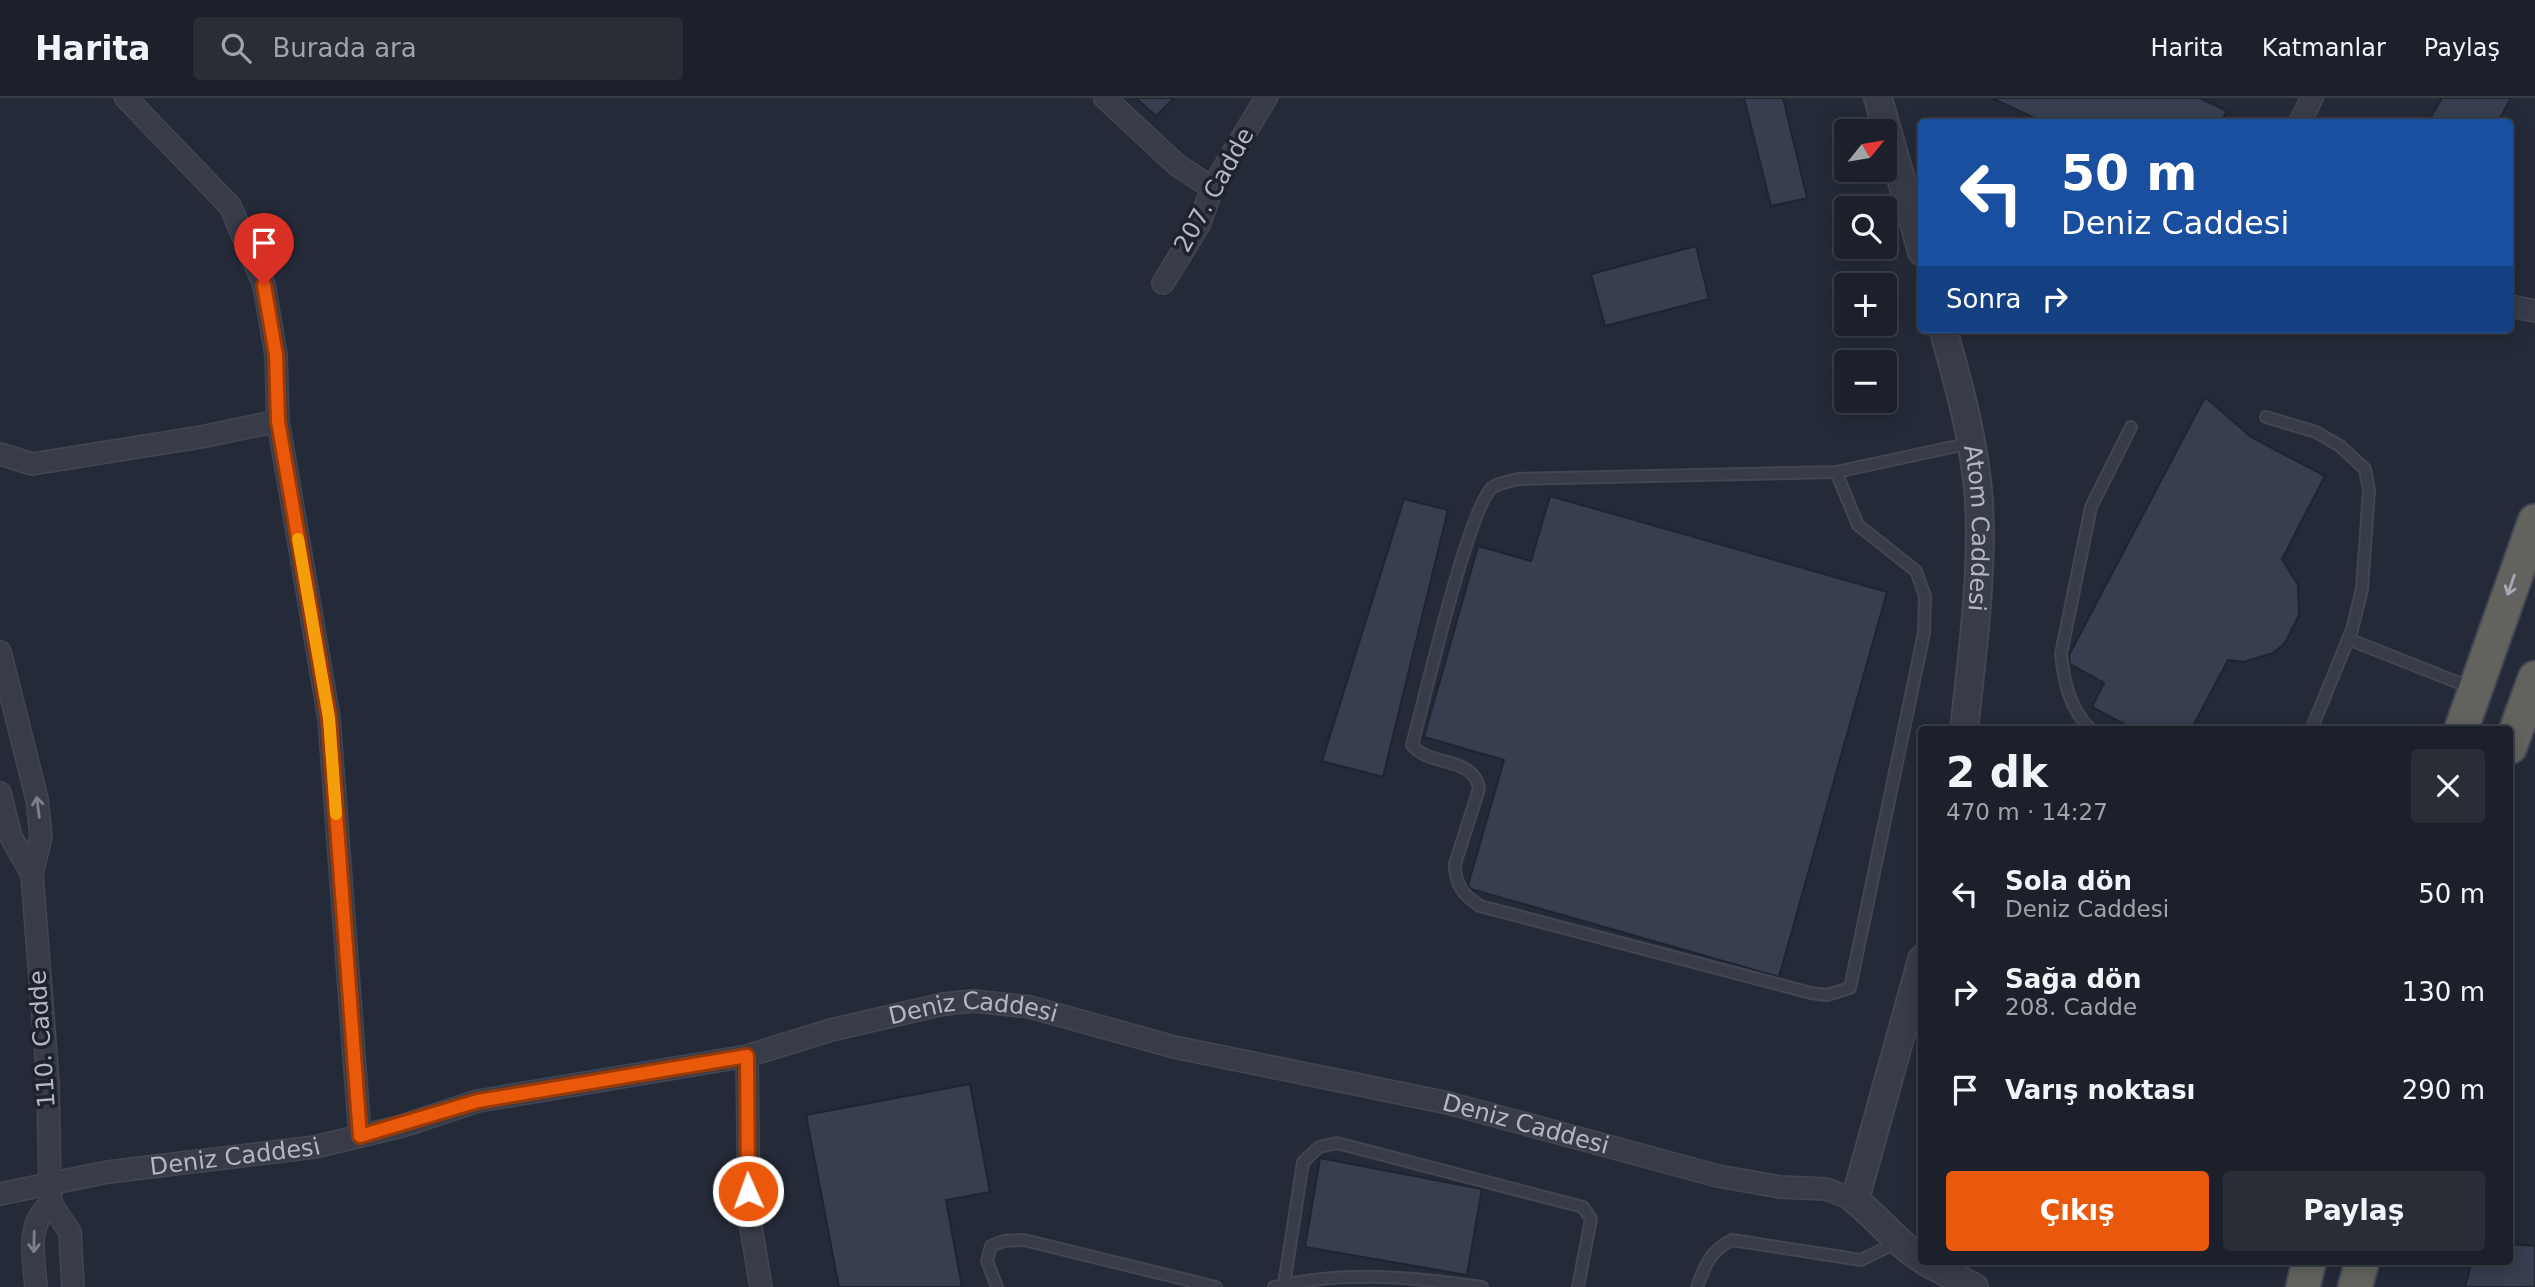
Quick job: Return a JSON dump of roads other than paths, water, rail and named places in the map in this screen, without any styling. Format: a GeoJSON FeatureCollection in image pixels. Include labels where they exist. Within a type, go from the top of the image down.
{"type":"FeatureCollection","features":[{"type":"Feature","properties":{"kind":"highway"},"geometry":{"type":"LineString","coordinates":[[2462,726],[2535,521]]}},
{"type":"Feature","properties":{"kind":"highway"},"geometry":{"type":"LineString","coordinates":[[2513,739],[2535,678]]}},
{"type":"Feature","properties":{"kind":"highway"},"geometry":{"type":"LineString","coordinates":[[2303,1287],[2308,1265]]}},
{"type":"Feature","properties":{"kind":"highway"},"geometry":{"type":"LineString","coordinates":[[2355,1287],[2361,1265]]}},
{"type":"Feature","properties":{"kind":"street"},"geometry":{"type":"LineString","coordinates":[[126,98],[230,206],[264,285],[276,355],[278,421],[329,718],[360,1136]]}},
{"type":"Feature","properties":{"kind":"street"},"geometry":{"type":"LineString","coordinates":[[1105,98],[1177,165],[1212,188]]}},
{"type":"Feature","properties":{"kind":"street","name":"207. Cadde"},"geometry":{"type":"LineString","coordinates":[[1163,283],[1199,225],[1212,188],[1266,98]]}},
{"type":"Feature","properties":{"kind":"street"},"geometry":{"type":"LineString","coordinates":[[1878,98],[1918,238]]}},
{"type":"Feature","properties":{"kind":"street"},"geometry":{"type":"LineString","coordinates":[[2302,119],[2312,98]]}},
{"type":"Feature","properties":{"kind":"street"},"geometry":{"type":"LineString","coordinates":[[2513,307],[2535,311]]}},
{"type":"Feature","properties":{"kind":"street","name":"Atom Caddesi"},"geometry":{"type":"LineString","coordinates":[[1944,333],[1971,443],[1979,500],[1980,541],[1964,726]]}},
{"type":"Feature","properties":{"kind":"street"},"geometry":{"type":"LineString","coordinates":[[0,454],[32,464],[201,438],[278,421]]}},
{"type":"Feature","properties":{"kind":"street","name":"110. Cadde"},"geometry":{"type":"LineString","coordinates":[[0,652],[37,799],[41,836],[32,874],[48,1082],[50,1193]]}},
{"type":"Feature","properties":{"kind":"street","name":"110. Cadde"},"geometry":{"type":"LineString","coordinates":[[0,793],[11,837],[32,874]]}},
{"type":"Feature","properties":{"kind":"street"},"geometry":{"type":"LineString","coordinates":[[1856,1200],[1918,974]]}},
{"type":"Feature","properties":{"kind":"street","name":"Deniz Caddesi"},"geometry":{"type":"LineString","coordinates":[[0,1194],[50,1193],[108,1172],[315,1147],[478,1101],[747,1056],[831,1030],[944,1004],[973,1001],[1030,1007],[1174,1047],[1448,1103],[1718,1176],[1780,1187],[1826,1189],[1856,1200],[1898,1242],[1918,1256]]}},
{"type":"Feature","properties":{"kind":"street"},"geometry":{"type":"LineString","coordinates":[[747,1056],[749,1215],[761,1287]]}},
{"type":"Feature","properties":{"kind":"street"},"geometry":{"type":"LineString","coordinates":[[36,1287],[33,1234],[50,1193]]}},
{"type":"Feature","properties":{"kind":"street"},"geometry":{"type":"LineString","coordinates":[[50,1193],[70,1232],[73,1287]]}},
{"type":"Feature","properties":{"kind":"street"},"geometry":{"type":"LineString","coordinates":[[1932,1265],[1974,1287]]}},
{"type":"Feature","properties":{"kind":"lane"},"geometry":{"type":"LineString","coordinates":[[2266,417],[2316,432],[2340,446],[2365,469],[2369,490],[2363,578],[2348,639],[2313,726]]}},
{"type":"Feature","properties":{"kind":"lane"},"geometry":{"type":"LineString","coordinates":[[2087,726],[2072,705],[2064,679],[2061,654],[2091,507],[2131,426]]}},
{"type":"Feature","properties":{"kind":"lane"},"geometry":{"type":"LineString","coordinates":[[1836,472],[1858,525],[1916,571],[1925,596],[1924,633],[1850,988],[1827,995],[1811,993],[1480,906],[1463,895],[1455,874],[1455,864],[1479,789],[1478,780],[1473,772],[1420,755],[1412,745],[1461,560],[1483,499],[1493,487],[1518,479],[1836,472],[1971,443]]}},
{"type":"Feature","properties":{"kind":"lane"},"geometry":{"type":"LineString","coordinates":[[2348,639],[2475,689]]}},
{"type":"Feature","properties":{"kind":"lane"},"geometry":{"type":"LineString","coordinates":[[1482,1287],[1410,1276],[1363,1275],[1279,1286],[1303,1162],[1319,1147],[1337,1143],[1583,1206],[1591,1219],[1578,1287]]}},
{"type":"Feature","properties":{"kind":"lane"},"geometry":{"type":"LineString","coordinates":[[997,1287],[987,1261],[991,1246],[1004,1241],[1024,1240],[1216,1287]]}},
{"type":"Feature","properties":{"kind":"lane"},"geometry":{"type":"LineString","coordinates":[[1697,1287],[1704,1266],[1716,1248],[1732,1240],[1861,1261],[1898,1242]]}}]}
